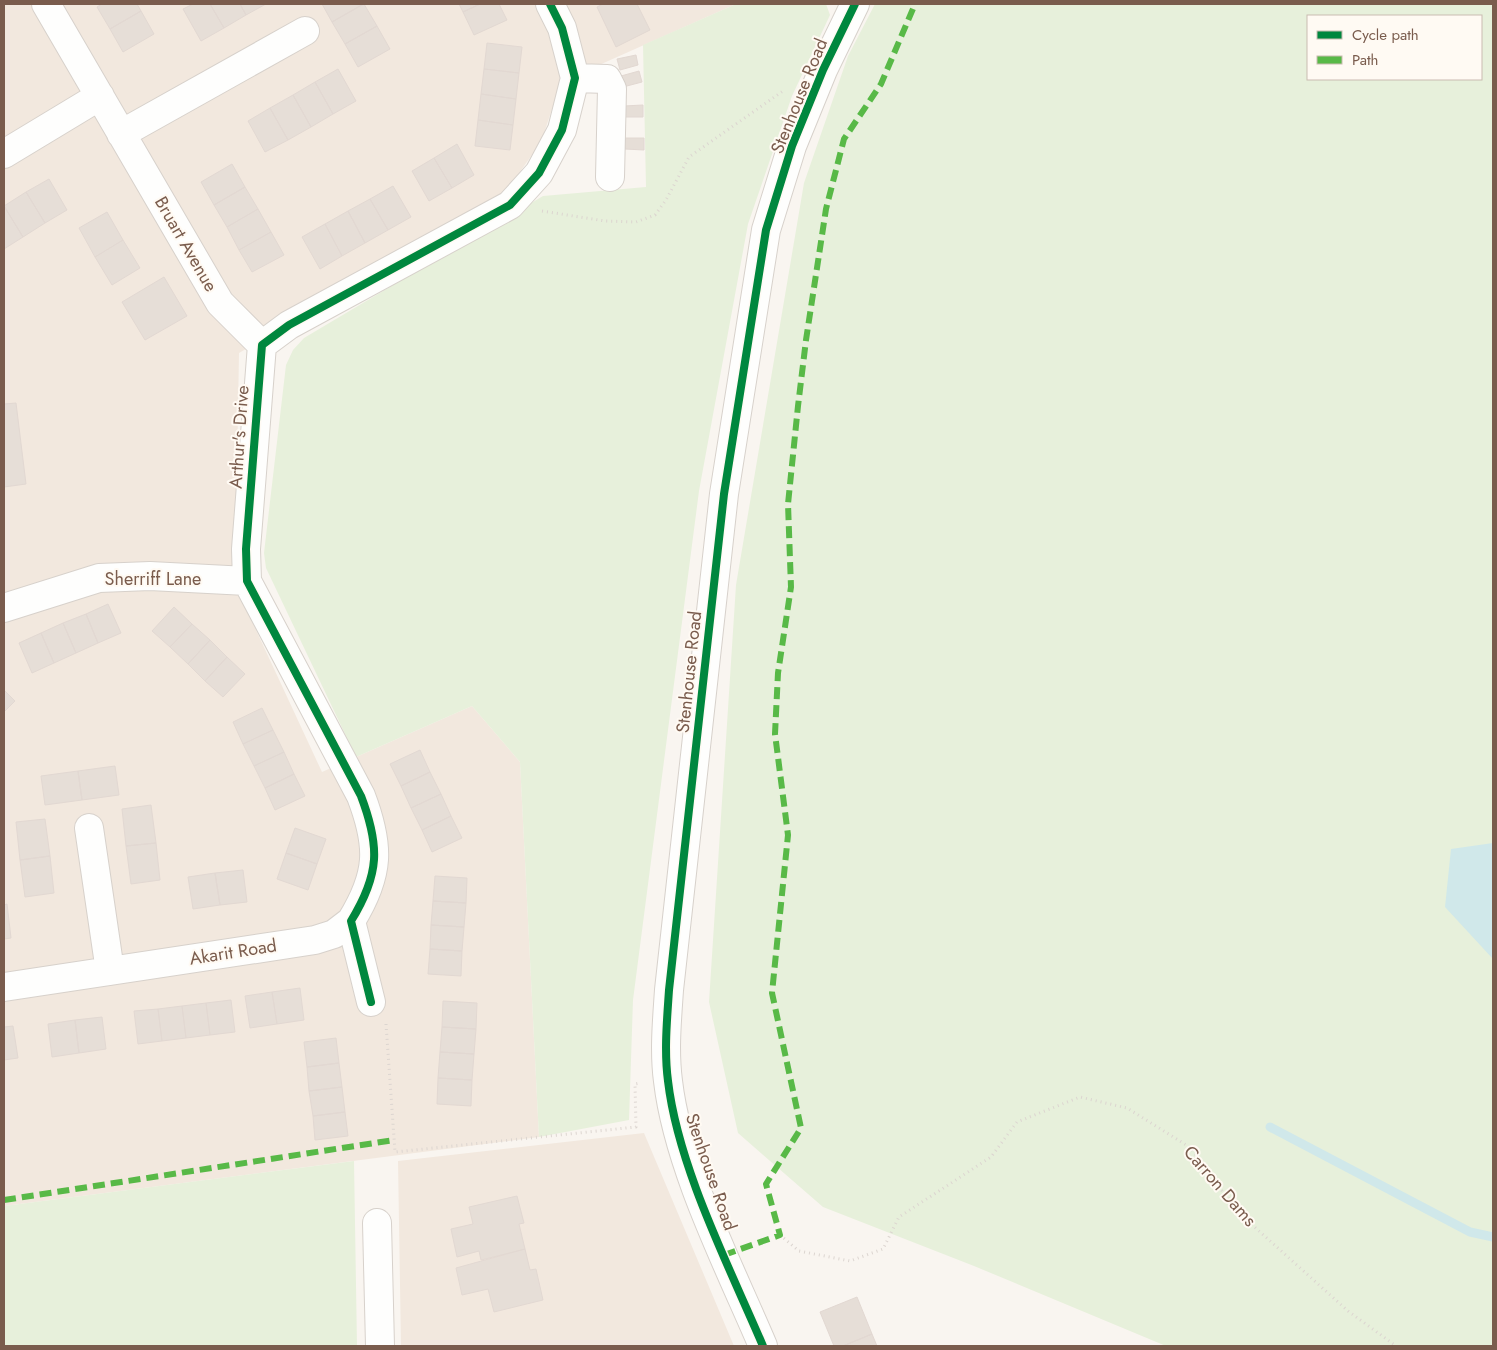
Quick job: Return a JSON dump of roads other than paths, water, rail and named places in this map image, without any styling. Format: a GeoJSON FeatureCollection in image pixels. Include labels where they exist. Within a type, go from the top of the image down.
{"type":"FeatureCollection","features":[{"type":"Feature","properties":{"kind":"street","name":"Bruart Avenue"},"geometry":{"type":"LineString","coordinates":[[46,4],[220,303],[262,345]]}},
{"type":"Feature","properties":{"kind":"street"},"geometry":{"type":"LineString","coordinates":[[262,345],[289,325],[510,205],[539,173],[562,130],[575,78],[562,28],[550,4]]}},
{"type":"Feature","properties":{"kind":"street","name":"Stenhouse Road"},"geometry":{"type":"LineString","coordinates":[[763,1346],[697,1188],[676,1128],[668,1081],[666,1035],[671,964],[724,494],[766,230],[792,146],[823,70],[855,4]]}},
{"type":"Feature","properties":{"kind":"street"},"geometry":{"type":"LineString","coordinates":[[122,134],[305,31]]}},
{"type":"Feature","properties":{"kind":"street"},"geometry":{"type":"LineString","coordinates":[[575,78],[607,79],[612,89],[610,177]]}},
{"type":"Feature","properties":{"kind":"street"},"geometry":{"type":"LineString","coordinates":[[4,154],[100,96]]}},
{"type":"Feature","properties":{"kind":"street","name":"Arthur's Drive"},"geometry":{"type":"LineString","coordinates":[[262,345],[246,540],[247,581],[361,796],[373,827],[375,859],[366,896],[351,921]]}},
{"type":"Feature","properties":{"kind":"street","name":"Sherriff Lane"},"geometry":{"type":"LineString","coordinates":[[4,608],[99,578],[150,576],[247,581]]}},
{"type":"Feature","properties":{"kind":"street"},"geometry":{"type":"LineString","coordinates":[[89,828],[110,971]]}},
{"type":"Feature","properties":{"kind":"street"},"geometry":{"type":"LineString","coordinates":[[351,921],[371,1002]]}},
{"type":"Feature","properties":{"kind":"street","name":"Akarit Road"},"geometry":{"type":"LineString","coordinates":[[4,987],[315,940],[334,934],[351,921]]}},
{"type":"Feature","properties":{"kind":"street"},"geometry":{"type":"LineString","coordinates":[[377,1223],[380,1346]]}},
{"type":"Feature","properties":{"kind":"water"},"geometry":{"type":"Polygon","coordinates":[[[1493,843],[1493,959],[1445,907],[1451,849],[1493,843]]]}},
{"type":"Feature","properties":{"kind":"waterway"},"geometry":{"type":"LineString","coordinates":[[1270,1127],[1470,1232],[1493,1237]]}}]}
